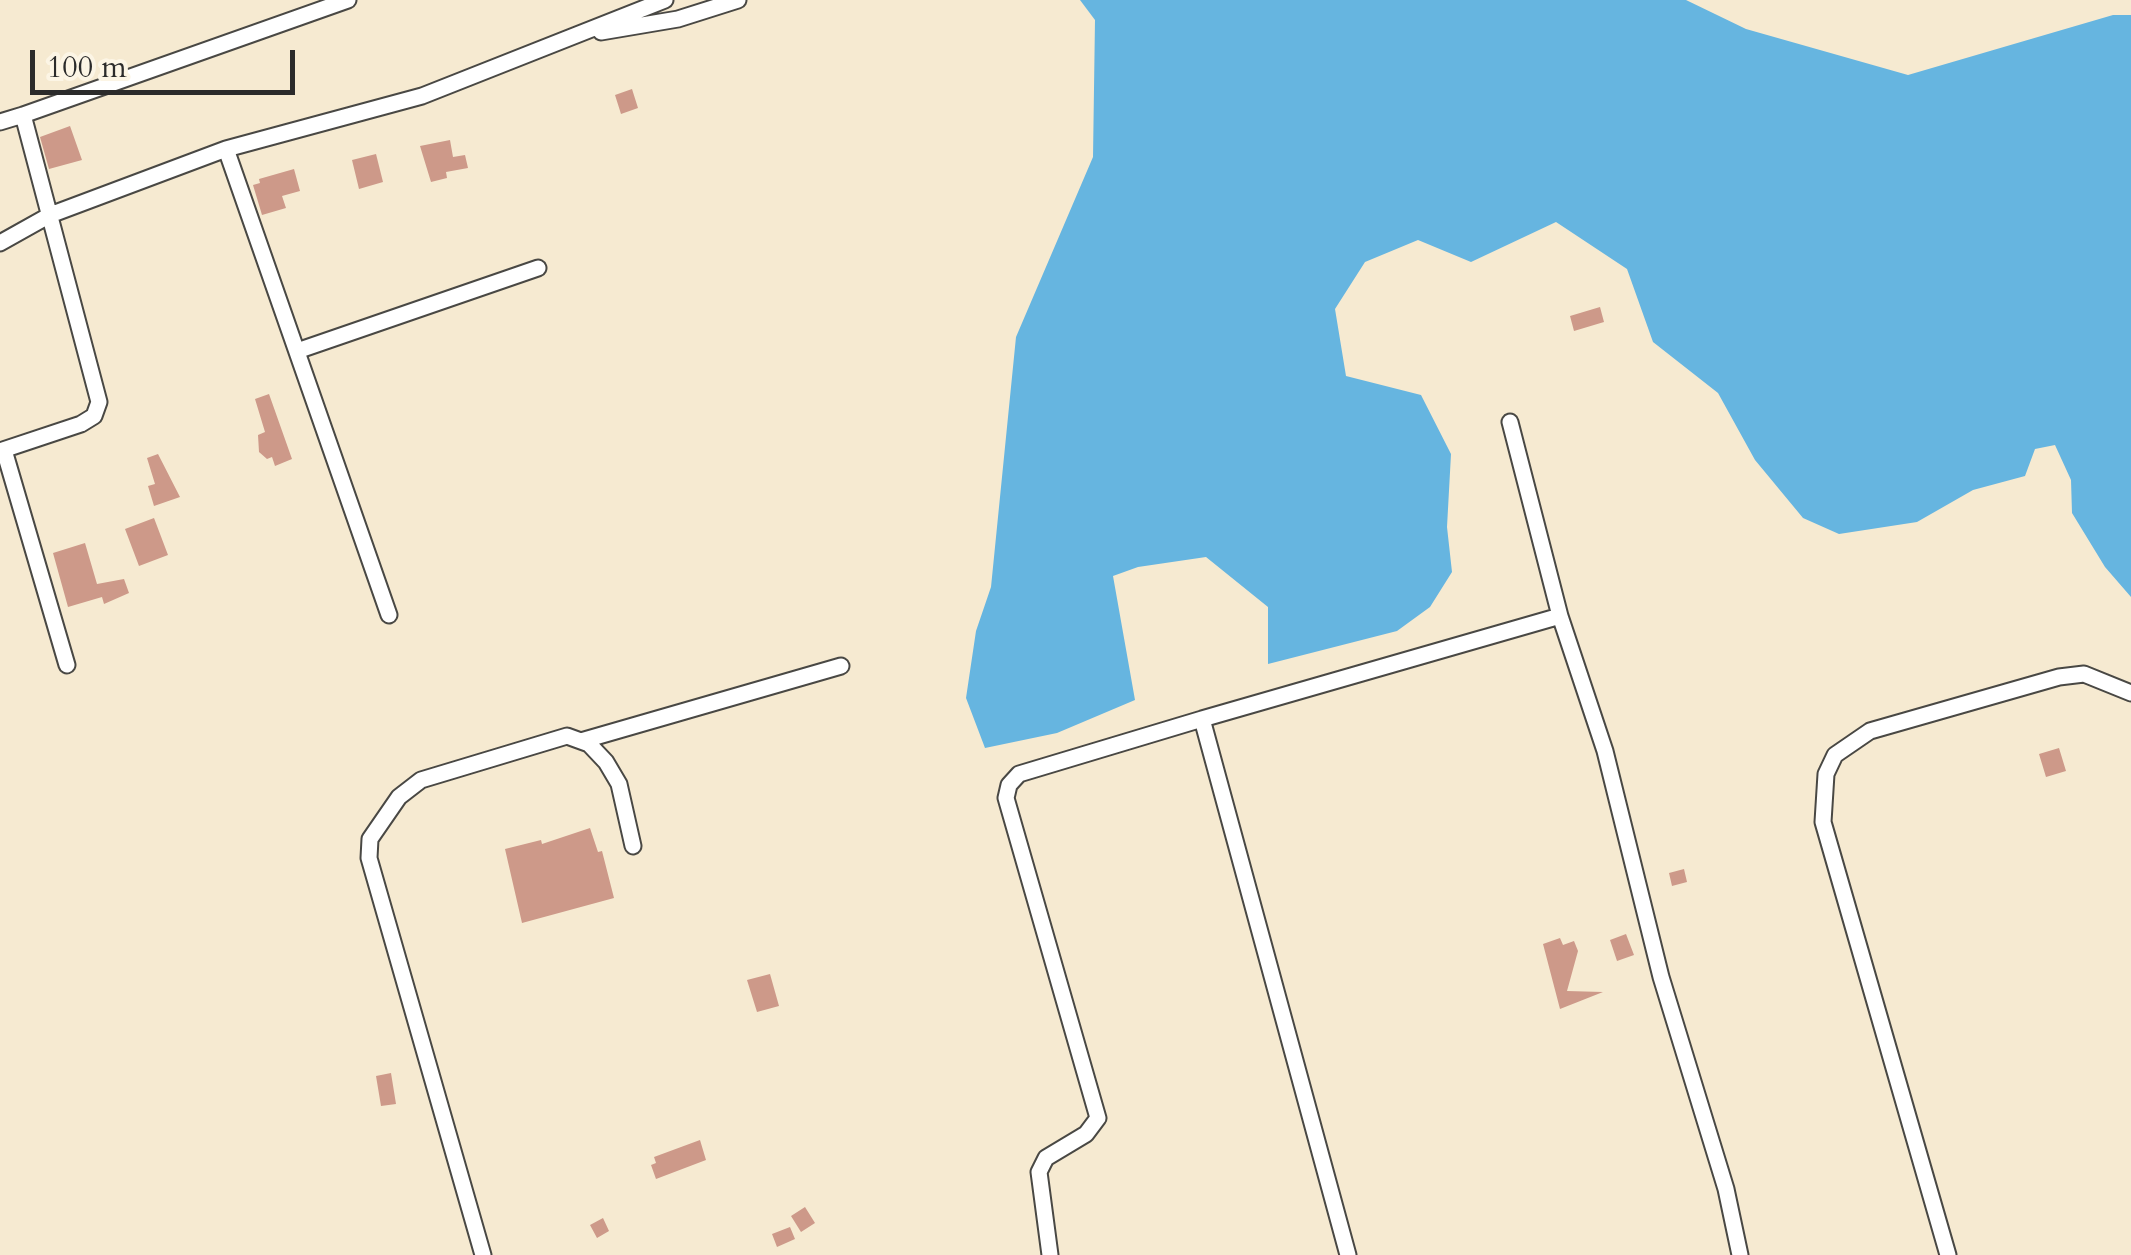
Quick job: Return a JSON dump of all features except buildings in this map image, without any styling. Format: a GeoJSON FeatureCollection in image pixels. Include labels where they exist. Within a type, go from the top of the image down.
{"type":"FeatureCollection","features":[{"type":"Feature","properties":{"kind":"street"},"geometry":{"type":"LineString","coordinates":[[0,122],[348,0]]}},
{"type":"Feature","properties":{"kind":"street"},"geometry":{"type":"LineString","coordinates":[[0,243],[50,214],[226,149],[422,96],[665,0]]}},
{"type":"Feature","properties":{"kind":"street"},"geometry":{"type":"LineString","coordinates":[[571,37],[678,19],[738,0]]}},
{"type":"Feature","properties":{"kind":"street"},"geometry":{"type":"LineString","coordinates":[[23,115],[99,402],[94,416],[82,424],[2,451],[67,665]]}},
{"type":"Feature","properties":{"kind":"street"},"geometry":{"type":"LineString","coordinates":[[226,149],[389,615]]}},
{"type":"Feature","properties":{"kind":"street"},"geometry":{"type":"LineString","coordinates":[[297,351],[538,268]]}},
{"type":"Feature","properties":{"kind":"street"},"geometry":{"type":"LineString","coordinates":[[1510,422],[1560,616],[1605,751],[1661,977],[1726,1190],[1740,1255]]}},
{"type":"Feature","properties":{"kind":"street"},"geometry":{"type":"LineString","coordinates":[[1050,1255],[1040,1196],[1042,1164],[1093,1128],[1098,1118],[1006,798],[1009,785],[1019,774],[1560,616]]}},
{"type":"Feature","properties":{"kind":"street"},"geometry":{"type":"LineString","coordinates":[[581,741],[841,666]]}},
{"type":"Feature","properties":{"kind":"street"},"geometry":{"type":"LineString","coordinates":[[1948,1255],[1823,822],[1826,774],[1835,755],[1870,731],[2058,677],[2084,674],[2131,693]]}},
{"type":"Feature","properties":{"kind":"street"},"geometry":{"type":"LineString","coordinates":[[1202,719],[1348,1255]]}},
{"type":"Feature","properties":{"kind":"street"},"geometry":{"type":"LineString","coordinates":[[484,1255],[369,858],[370,838],[399,797],[421,780],[567,736],[581,741],[606,762],[619,784],[633,846]]}},
{"type":"Feature","properties":{"kind":"water"},"geometry":{"type":"Polygon","coordinates":[[[1080,0],[1686,0],[1746,29],[1908,75],[2113,15],[2131,15],[2131,597],[2105,567],[2072,513],[2071,480],[2055,445],[2035,449],[2025,476],[1973,490],[1917,522],[1839,534],[1803,518],[1755,460],[1718,393],[1653,342],[1627,269],[1556,222],[1471,262],[1418,240],[1365,262],[1335,309],[1346,376],[1421,395],[1451,454],[1447,527],[1452,572],[1430,607],[1397,631],[1268,664],[1268,607],[1206,557],[1138,567],[1113,576],[1135,700],[1057,733],[985,748],[966,698],[976,631],[991,587],[1016,337],[1093,157],[1095,20],[1080,0]]]}}]}
